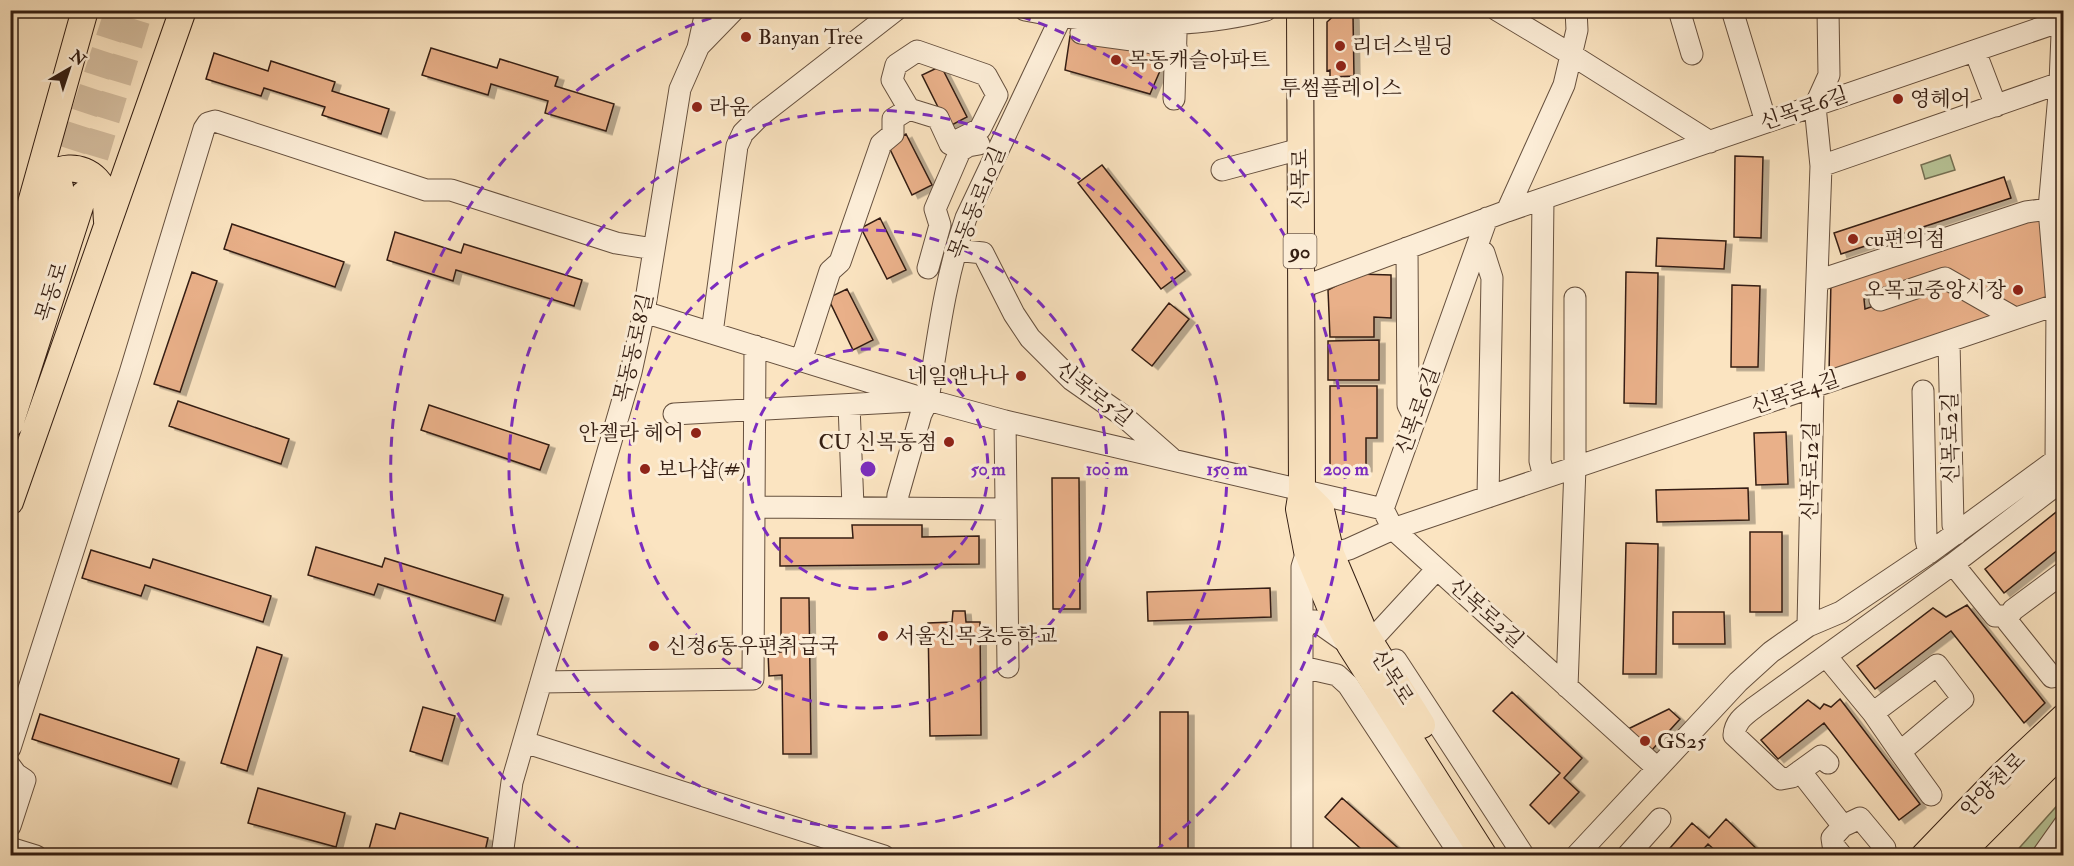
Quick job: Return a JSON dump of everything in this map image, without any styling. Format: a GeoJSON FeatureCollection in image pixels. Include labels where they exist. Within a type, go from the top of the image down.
{"type":"FeatureCollection","features":[{"type":"Feature","properties":{"kind":"main road"},"geometry":{"type":"LineString","coordinates":[[10,278],[85,10]]}},
{"type":"Feature","properties":{"kind":"main road"},"geometry":{"type":"LineString","coordinates":[[10,502],[183,10]]}},
{"type":"Feature","properties":{"kind":"main road","name":"신목로"},"geometry":{"type":"LineString","coordinates":[[1300,10],[1302,491],[1321,510],[1317,578],[1350,645],[1484,855]]}},
{"type":"Feature","properties":{"kind":"main road"},"geometry":{"type":"LineString","coordinates":[[32,200],[47,178],[54,173],[71,168],[79,169],[95,178],[104,192],[107,227]]}},
{"type":"Feature","properties":{"kind":"main road","name":"목동로"},"geometry":{"type":"LineString","coordinates":[[10,346],[72,190],[10,424]]}},
{"type":"Feature","properties":{"kind":"main road","name":"신목로"},"geometry":{"type":"LineString","coordinates":[[1319,553],[1368,625],[1364,632],[1502,855]]}},
{"type":"Feature","properties":{"kind":"main road","name":"안양천로"},"geometry":{"type":"LineString","coordinates":[[1924,855],[2000,777],[2064,717]]}},
{"type":"Feature","properties":{"kind":"main road","name":"안양천로"},"geometry":{"type":"LineString","coordinates":[[1958,855],[2064,750]]}},
{"type":"Feature","properties":{"kind":"main road"},"geometry":{"type":"LineString","coordinates":[[1979,855],[2064,767]]}},
{"type":"Feature","properties":{"kind":"street","name":"목동동로8길"},"geometry":{"type":"LineString","coordinates":[[502,855],[512,782],[631,372],[644,312],[680,89],[698,48],[705,10]]}},
{"type":"Feature","properties":{"kind":"street"},"geometry":{"type":"LineString","coordinates":[[698,48],[734,10]]}},
{"type":"Feature","properties":{"kind":"street"},"geometry":{"type":"LineString","coordinates":[[712,333],[737,146],[743,133],[761,115],[896,10]]}},
{"type":"Feature","properties":{"kind":"street"},"geometry":{"type":"LineString","coordinates":[[1025,10],[1136,25],[1176,35]]}},
{"type":"Feature","properties":{"kind":"street"},"geometry":{"type":"LineString","coordinates":[[1069,16],[1071,32],[1150,49],[1176,35],[1266,10]]}},
{"type":"Feature","properties":{"kind":"street"},"geometry":{"type":"LineString","coordinates":[[1497,10],[1710,142]]}},
{"type":"Feature","properties":{"kind":"street"},"geometry":{"type":"LineString","coordinates":[[1507,211],[1564,85],[1577,30],[1576,10]]}},
{"type":"Feature","properties":{"kind":"street"},"geometry":{"type":"LineString","coordinates":[[1679,10],[1692,54]]}},
{"type":"Feature","properties":{"kind":"street"},"geometry":{"type":"LineString","coordinates":[[1732,10],[1766,122]]}},
{"type":"Feature","properties":{"kind":"street"},"geometry":{"type":"LineString","coordinates":[[1815,106],[1829,75],[1828,10]]}},
{"type":"Feature","properties":{"kind":"street","name":"목동동로10길"},"geometry":{"type":"LineString","coordinates":[[928,400],[946,285],[966,218],[1000,147],[1069,16]]}},
{"type":"Feature","properties":{"kind":"street"},"geometry":{"type":"LineString","coordinates":[[1828,763],[1821,756],[1792,777],[1780,779],[1734,735],[1734,727],[1740,719],[1953,564],[2061,464],[2060,303],[2049,209],[2059,151],[2063,17]]}},
{"type":"Feature","properties":{"kind":"street","name":"신목로6길"},"geometry":{"type":"LineString","coordinates":[[1300,288],[1543,198],[1975,51],[2063,17]]}},
{"type":"Feature","properties":{"kind":"street"},"geometry":{"type":"LineString","coordinates":[[1174,99],[1176,35]]}},
{"type":"Feature","properties":{"kind":"street"},"geometry":{"type":"LineString","coordinates":[[801,361],[830,271],[840,262],[881,144],[893,134],[893,119],[909,109],[938,118],[950,144],[980,129],[997,95],[987,75],[916,51],[896,65],[892,80],[909,109]]}},
{"type":"Feature","properties":{"kind":"street"},"geometry":{"type":"LineString","coordinates":[[1975,51],[1996,106]]}},
{"type":"Feature","properties":{"kind":"street"},"geometry":{"type":"LineString","coordinates":[[1821,166],[2060,83]]}},
{"type":"Feature","properties":{"kind":"street","name":"신목로12길"},"geometry":{"type":"LineString","coordinates":[[1808,626],[1821,166],[1815,106]]}},
{"type":"Feature","properties":{"kind":"street"},"geometry":{"type":"LineString","coordinates":[[10,748],[127,384],[204,129],[208,123],[215,121],[426,190],[451,190],[616,243],[654,249]]}},
{"type":"Feature","properties":{"kind":"street"},"geometry":{"type":"LineString","coordinates":[[928,268],[940,225],[935,209],[960,151],[968,146],[981,143],[1000,147]]}},
{"type":"Feature","properties":{"kind":"street"},"geometry":{"type":"LineString","coordinates":[[1222,170],[1300,149]]}},
{"type":"Feature","properties":{"kind":"street"},"geometry":{"type":"LineString","coordinates":[[1543,198],[1540,461],[1544,477]]}},
{"type":"Feature","properties":{"kind":"street"},"geometry":{"type":"LineString","coordinates":[[1817,281],[1995,216],[2049,209]]}},
{"type":"Feature","properties":{"kind":"street","name":"신목로6길"},"geometry":{"type":"LineString","coordinates":[[1383,509],[1487,218]]}},
{"type":"Feature","properties":{"kind":"street"},"geometry":{"type":"LineString","coordinates":[[1477,246],[1484,253],[1492,278],[1488,497]]}},
{"type":"Feature","properties":{"kind":"street"},"geometry":{"type":"LineString","coordinates":[[1407,248],[1408,405],[1415,419]]}},
{"type":"Feature","properties":{"kind":"street","name":"신목로5길"},"geometry":{"type":"LineString","coordinates":[[955,250],[983,254],[1014,314],[1030,338],[1072,380],[1122,415],[1173,460]]}},
{"type":"Feature","properties":{"kind":"street"},"geometry":{"type":"LineString","coordinates":[[1880,300],[1945,278],[2015,318]]}},
{"type":"Feature","properties":{"kind":"street"},"geometry":{"type":"LineString","coordinates":[[1567,687],[1575,467],[1575,298]]}},
{"type":"Feature","properties":{"kind":"street","name":"신목로4길"},"geometry":{"type":"LineString","coordinates":[[1319,553],[1349,549],[1393,529],[2060,303]]}},
{"type":"Feature","properties":{"kind":"street","name":"신목로5길"},"geometry":{"type":"LineString","coordinates":[[644,312],[928,400],[1005,421],[1302,491]]}},
{"type":"Feature","properties":{"kind":"street","name":"신목로2길"},"geometry":{"type":"LineString","coordinates":[[1949,341],[1953,525],[1956,534]]}},
{"type":"Feature","properties":{"kind":"street"},"geometry":{"type":"LineString","coordinates":[[541,682],[753,679],[755,346]]}},
{"type":"Feature","properties":{"kind":"street","name":"신목로2길"},"geometry":{"type":"LineString","coordinates":[[1923,391],[1926,540],[1929,553]]}},
{"type":"Feature","properties":{"kind":"street"},"geometry":{"type":"LineString","coordinates":[[897,508],[898,495],[921,414],[928,400]]}},
{"type":"Feature","properties":{"kind":"street","name":"신목로5길"},"geometry":{"type":"LineString","coordinates":[[754,410],[928,400]]}},
{"type":"Feature","properties":{"kind":"street"},"geometry":{"type":"LineString","coordinates":[[849,405],[854,507]]}},
{"type":"Feature","properties":{"kind":"street"},"geometry":{"type":"LineString","coordinates":[[674,414],[754,410]]}},
{"type":"Feature","properties":{"kind":"street"},"geometry":{"type":"LineString","coordinates":[[1005,421],[1008,667]]}},
{"type":"Feature","properties":{"kind":"street"},"geometry":{"type":"LineString","coordinates":[[1576,855],[1738,682],[1771,652],[1808,626],[1842,612],[2061,464]]}},
{"type":"Feature","properties":{"kind":"street"},"geometry":{"type":"LineString","coordinates":[[1302,491],[1383,509]]}},
{"type":"Feature","properties":{"kind":"street"},"geometry":{"type":"LineString","coordinates":[[754,507],[1006,509]]}},
{"type":"Feature","properties":{"kind":"street","name":"신목로2길"},"geometry":{"type":"LineString","coordinates":[[1383,509],[1393,529],[1657,768]]}},
{"type":"Feature","properties":{"kind":"street","name":"신목로"},"geometry":{"type":"LineString","coordinates":[[1302,855],[1302,567],[1319,553]]}},
{"type":"Feature","properties":{"kind":"street"},"geometry":{"type":"LineString","coordinates":[[1953,564],[1995,616],[2008,616]]}},
{"type":"Feature","properties":{"kind":"street"},"geometry":{"type":"LineString","coordinates":[[1437,569],[1368,625],[1524,855]]}},
{"type":"Feature","properties":{"kind":"street"},"geometry":{"type":"LineString","coordinates":[[2052,676],[2008,622],[2008,616],[2013,610],[2031,602],[2064,572]]}},
{"type":"Feature","properties":{"kind":"street"},"geometry":{"type":"LineString","coordinates":[[1302,632],[1308,621],[1316,621],[1350,645]]}},
{"type":"Feature","properties":{"kind":"street"},"geometry":{"type":"LineString","coordinates":[[1826,656],[1882,718],[1900,752],[1931,795]]}},
{"type":"Feature","properties":{"kind":"street"},"geometry":{"type":"LineString","coordinates":[[1882,718],[1936,665],[1963,699],[1900,752]]}},
{"type":"Feature","properties":{"kind":"street"},"geometry":{"type":"LineString","coordinates":[[1302,667],[1337,675],[1348,685],[1461,855]]}},
{"type":"Feature","properties":{"kind":"street"},"geometry":{"type":"LineString","coordinates":[[524,742],[884,855]]}},
{"type":"Feature","properties":{"kind":"street"},"geometry":{"type":"LineString","coordinates":[[10,766],[25,780],[10,826]]}},
{"type":"Feature","properties":{"kind":"street"},"geometry":{"type":"LineString","coordinates":[[1800,771],[1843,826]]}},
{"type":"Feature","properties":{"kind":"street"},"geometry":{"type":"LineString","coordinates":[[1842,855],[1833,845],[1832,838],[1843,826],[1860,818],[1885,848]]}},
{"type":"Feature","properties":{"kind":"street"},"geometry":{"type":"LineString","coordinates":[[1627,855],[1660,819]]}},
{"type":"Feature","properties":{"kind":"street"},"geometry":{"type":"LineString","coordinates":[[2042,855],[2064,825]]}},
{"type":"Feature","properties":{"kind":"street"},"geometry":{"type":"LineString","coordinates":[[10,848],[36,855]]}},
{"type":"Feature","properties":{"kind":"green space"},"geometry":{"type":"Polygon","coordinates":[[[1950,155],[1955,170],[1925,179],[1921,165],[1950,155]]]}},
{"type":"Feature","properties":{"kind":"green space"},"geometry":{"type":"Polygon","coordinates":[[[2063,799],[2063,855],[2013,855],[2063,799]]]}},
{"type":"Feature","properties":{"kind":"building","name":"리더스빌딩"},"geometry":{"type":"Polygon","coordinates":[[[1340,10],[1348,11],[1353,16],[1354,76],[1330,77],[1330,70],[1327,71],[1327,22],[1340,10]]]}},
{"type":"Feature","properties":{"kind":"building","name":"목동캐슬아파트"},"geometry":{"type":"Polygon","coordinates":[[[1070,36],[1169,50],[1150,94],[1065,70],[1070,36]]]}},
{"type":"Feature","properties":{"kind":"building"},"geometry":{"type":"Polygon","coordinates":[[[431,48],[497,68],[500,59],[558,77],[555,86],[614,104],[606,131],[545,113],[548,101],[491,84],[488,95],[422,75],[431,48]]]}},
{"type":"Feature","properties":{"kind":"building"},"geometry":{"type":"Polygon","coordinates":[[[214,53],[268,71],[271,61],[335,82],[332,91],[389,109],[381,134],[322,115],[325,107],[264,88],[261,96],[206,79],[214,53]]]}},
{"type":"Feature","properties":{"kind":"building"},"geometry":{"type":"Polygon","coordinates":[[[941,66],[967,117],[948,127],[922,75],[941,66]]]}},
{"type":"Feature","properties":{"kind":"building"},"geometry":{"type":"Polygon","coordinates":[[[906,134],[932,185],[912,195],[887,143],[906,134]]]}},
{"type":"Feature","properties":{"kind":"building"},"geometry":{"type":"Polygon","coordinates":[[[1735,156],[1763,157],[1761,238],[1734,237],[1735,156]]]}},
{"type":"Feature","properties":{"kind":"building"},"geometry":{"type":"Polygon","coordinates":[[[1102,165],[1185,271],[1161,289],[1078,183],[1102,165]]]}},
{"type":"Feature","properties":{"kind":"building"},"geometry":{"type":"Polygon","coordinates":[[[2004,177],[2011,198],[1841,254],[1834,233],[2004,177]]]}},
{"type":"Feature","properties":{"kind":"building","name":"오목교중앙시장"},"geometry":{"type":"Polygon","coordinates":[[[2043,216],[2051,298],[2020,309],[1947,269],[1864,299],[1865,309],[1945,282],[2004,316],[1829,374],[1831,280],[2043,216]]]}},
{"type":"Feature","properties":{"kind":"building"},"geometry":{"type":"Polygon","coordinates":[[[880,218],[906,270],[887,279],[861,228],[880,218]]]}},
{"type":"Feature","properties":{"kind":"building"},"geometry":{"type":"Polygon","coordinates":[[[232,224],[344,262],[335,287],[224,249],[232,224]]]}},
{"type":"Feature","properties":{"kind":"building"},"geometry":{"type":"Polygon","coordinates":[[[395,232],[461,253],[464,244],[582,280],[574,306],[456,270],[453,281],[387,260],[395,232]]]}},
{"type":"Feature","properties":{"kind":"building"},"geometry":{"type":"Polygon","coordinates":[[[1657,238],[1726,241],[1724,269],[1656,266],[1657,238]]]}},
{"type":"Feature","properties":{"kind":"building"},"geometry":{"type":"Polygon","coordinates":[[[192,272],[217,281],[180,392],[154,384],[192,272]]]}},
{"type":"Feature","properties":{"kind":"building"},"geometry":{"type":"Polygon","coordinates":[[[1626,272],[1658,273],[1656,404],[1624,403],[1626,272]]]}},
{"type":"Feature","properties":{"kind":"building"},"geometry":{"type":"Polygon","coordinates":[[[1358,274],[1391,275],[1391,318],[1374,317],[1374,337],[1330,337],[1328,290],[1358,274]]]}},
{"type":"Feature","properties":{"kind":"building"},"geometry":{"type":"Polygon","coordinates":[[[1732,285],[1760,286],[1758,367],[1731,367],[1732,285]]]}},
{"type":"Feature","properties":{"kind":"building"},"geometry":{"type":"Polygon","coordinates":[[[847,289],[873,340],[853,350],[828,298],[847,289]]]}},
{"type":"Feature","properties":{"kind":"building"},"geometry":{"type":"Polygon","coordinates":[[[1169,303],[1189,319],[1152,366],[1132,350],[1169,303]]]}},
{"type":"Feature","properties":{"kind":"building"},"geometry":{"type":"Polygon","coordinates":[[[1379,340],[1379,380],[1328,380],[1328,341],[1379,340]]]}},
{"type":"Feature","properties":{"kind":"building"},"geometry":{"type":"Polygon","coordinates":[[[1330,386],[1377,386],[1377,438],[1366,438],[1366,468],[1330,468],[1330,386]]]}},
{"type":"Feature","properties":{"kind":"building"},"geometry":{"type":"Polygon","coordinates":[[[178,401],[289,439],[281,464],[169,426],[178,401]]]}},
{"type":"Feature","properties":{"kind":"building"},"geometry":{"type":"Polygon","coordinates":[[[429,405],[549,445],[540,470],[421,430],[429,405]]]}},
{"type":"Feature","properties":{"kind":"building"},"geometry":{"type":"Polygon","coordinates":[[[1786,432],[1788,484],[1756,485],[1754,433],[1786,432]]]}},
{"type":"Feature","properties":{"kind":"building"},"geometry":{"type":"Polygon","coordinates":[[[1052,478],[1079,478],[1080,609],[1053,609],[1052,478]]]}},
{"type":"Feature","properties":{"kind":"building"},"geometry":{"type":"Polygon","coordinates":[[[1748,488],[1749,520],[1657,522],[1656,490],[1748,488]]]}},
{"type":"Feature","properties":{"kind":"building"},"geometry":{"type":"Polygon","coordinates":[[[2060,509],[2064,512],[2064,545],[2004,593],[1985,569],[2060,509]]]}},
{"type":"Feature","properties":{"kind":"building"},"geometry":{"type":"Polygon","coordinates":[[[852,525],[922,525],[922,537],[979,536],[979,564],[780,566],[780,538],[853,538],[852,525]]]}},
{"type":"Feature","properties":{"kind":"building"},"geometry":{"type":"Polygon","coordinates":[[[1750,532],[1782,532],[1782,612],[1750,612],[1750,532]]]}},
{"type":"Feature","properties":{"kind":"building"},"geometry":{"type":"Polygon","coordinates":[[[1626,543],[1658,544],[1656,674],[1623,674],[1626,543]]]}},
{"type":"Feature","properties":{"kind":"building"},"geometry":{"type":"Polygon","coordinates":[[[316,547],[382,567],[385,558],[503,595],[495,621],[378,584],[374,595],[308,575],[316,547]]]}},
{"type":"Feature","properties":{"kind":"building"},"geometry":{"type":"Polygon","coordinates":[[[91,550],[150,568],[153,559],[271,596],[263,622],[145,585],[141,596],[82,578],[91,550]]]}},
{"type":"Feature","properties":{"kind":"building"},"geometry":{"type":"Polygon","coordinates":[[[1270,588],[1271,617],[1148,621],[1147,592],[1270,588]]]}},
{"type":"Feature","properties":{"kind":"building"},"geometry":{"type":"Polygon","coordinates":[[[781,598],[809,598],[811,754],[783,754],[782,675],[769,676],[768,652],[781,652],[781,598]]]}},
{"type":"Feature","properties":{"kind":"building"},"geometry":{"type":"Polygon","coordinates":[[[1967,605],[2045,703],[2024,723],[1951,631],[1875,689],[1857,666],[1933,608],[1946,617],[1967,605]]]}},
{"type":"Feature","properties":{"kind":"building"},"geometry":{"type":"Polygon","coordinates":[[[953,611],[965,611],[966,622],[980,622],[981,735],[930,736],[928,623],[952,622],[953,611]]]}},
{"type":"Feature","properties":{"kind":"building"},"geometry":{"type":"Polygon","coordinates":[[[1673,612],[1724,612],[1725,644],[1673,644],[1673,612]]]}},
{"type":"Feature","properties":{"kind":"building"},"geometry":{"type":"Polygon","coordinates":[[[257,647],[282,655],[247,771],[221,763],[257,647]]]}},
{"type":"Feature","properties":{"kind":"building"},"geometry":{"type":"Polygon","coordinates":[[[1512,692],[1582,758],[1564,778],[1579,792],[1549,824],[1530,805],[1560,773],[1493,711],[1512,692]]]}},
{"type":"Feature","properties":{"kind":"building"},"geometry":{"type":"Polygon","coordinates":[[[1840,699],[1920,804],[1899,820],[1824,723],[1778,759],[1761,740],[1808,700],[1820,709],[1824,704],[1831,707],[1840,699]]]}},
{"type":"Feature","properties":{"kind":"building"},"geometry":{"type":"Polygon","coordinates":[[[423,707],[455,716],[442,761],[410,751],[423,707]]]}},
{"type":"Feature","properties":{"kind":"building"},"geometry":{"type":"Polygon","coordinates":[[[1669,709],[1680,719],[1651,751],[1624,731],[1669,709]]]}},
{"type":"Feature","properties":{"kind":"building"},"geometry":{"type":"Polygon","coordinates":[[[1160,712],[1188,712],[1188,856],[1160,856],[1160,712]]]}},
{"type":"Feature","properties":{"kind":"building"},"geometry":{"type":"Polygon","coordinates":[[[40,714],[179,759],[171,784],[32,739],[40,714]]]}},
{"type":"Feature","properties":{"kind":"building"},"geometry":{"type":"Polygon","coordinates":[[[258,788],[345,813],[336,847],[248,823],[258,788]]]}},
{"type":"Feature","properties":{"kind":"building"},"geometry":{"type":"Polygon","coordinates":[[[1342,798],[1407,856],[1369,856],[1325,817],[1342,798]]]}},
{"type":"Feature","properties":{"kind":"building"},"geometry":{"type":"Polygon","coordinates":[[[400,813],[488,838],[484,856],[367,856],[376,824],[395,829],[400,813]]]}},
{"type":"Feature","properties":{"kind":"building"},"geometry":{"type":"Polygon","coordinates":[[[1726,819],[1764,856],[1726,856],[1720,850],[1718,853],[1708,844],[1697,856],[1663,856],[1692,823],[1709,838],[1726,819]]]}},
{"type":"Feature","properties":{"kind":"tunnel"},"geometry":{"type":"LineString","coordinates":[[60,187],[118,10]]}},
{"type":"Feature","properties":{"kind":"tunnel"},"geometry":{"type":"LineString","coordinates":[[84,194],[140,10]]}},
{"type":"Feature","properties":{"kind":"place","name":"Banyan Tree"},"geometry":{"type":"Point","coordinates":[746,37]}},
{"type":"Feature","properties":{"kind":"place","name":"리더스빌딩"},"geometry":{"type":"Point","coordinates":[1340,46]}},
{"type":"Feature","properties":{"kind":"place","name":"목동캐슬아파트"},"geometry":{"type":"Point","coordinates":[1116,60]}},
{"type":"Feature","properties":{"kind":"place","name":"투썸플레이스"},"geometry":{"type":"Point","coordinates":[1341,66]}},
{"type":"Feature","properties":{"kind":"place","name":"영헤어"},"geometry":{"type":"Point","coordinates":[1898,99]}},
{"type":"Feature","properties":{"kind":"place","name":"라움"},"geometry":{"type":"Point","coordinates":[697,107]}},
{"type":"Feature","properties":{"kind":"place","name":"cu편의점"},"geometry":{"type":"Point","coordinates":[1853,239]}},
{"type":"Feature","properties":{"kind":"place","name":"오목교중앙시장"},"geometry":{"type":"Point","coordinates":[2018,290]}},
{"type":"Feature","properties":{"kind":"place","name":"네일앤나나"},"geometry":{"type":"Point","coordinates":[1021,376]}},
{"type":"Feature","properties":{"kind":"place","name":"안젤라 헤어"},"geometry":{"type":"Point","coordinates":[696,433]}},
{"type":"Feature","properties":{"kind":"place","name":"CU 신목동점"},"geometry":{"type":"Point","coordinates":[949,442]}},
{"type":"Feature","properties":{"kind":"place","name":"보나샵(#)"},"geometry":{"type":"Point","coordinates":[645,469]}},
{"type":"Feature","properties":{"kind":"place","name":"서울신목초등학교"},"geometry":{"type":"Point","coordinates":[883,636]}},
{"type":"Feature","properties":{"kind":"place","name":"신정6동우편취급국"},"geometry":{"type":"Point","coordinates":[654,646]}},
{"type":"Feature","properties":{"kind":"place","name":"GS25"},"geometry":{"type":"Point","coordinates":[1645,741]}}]}
